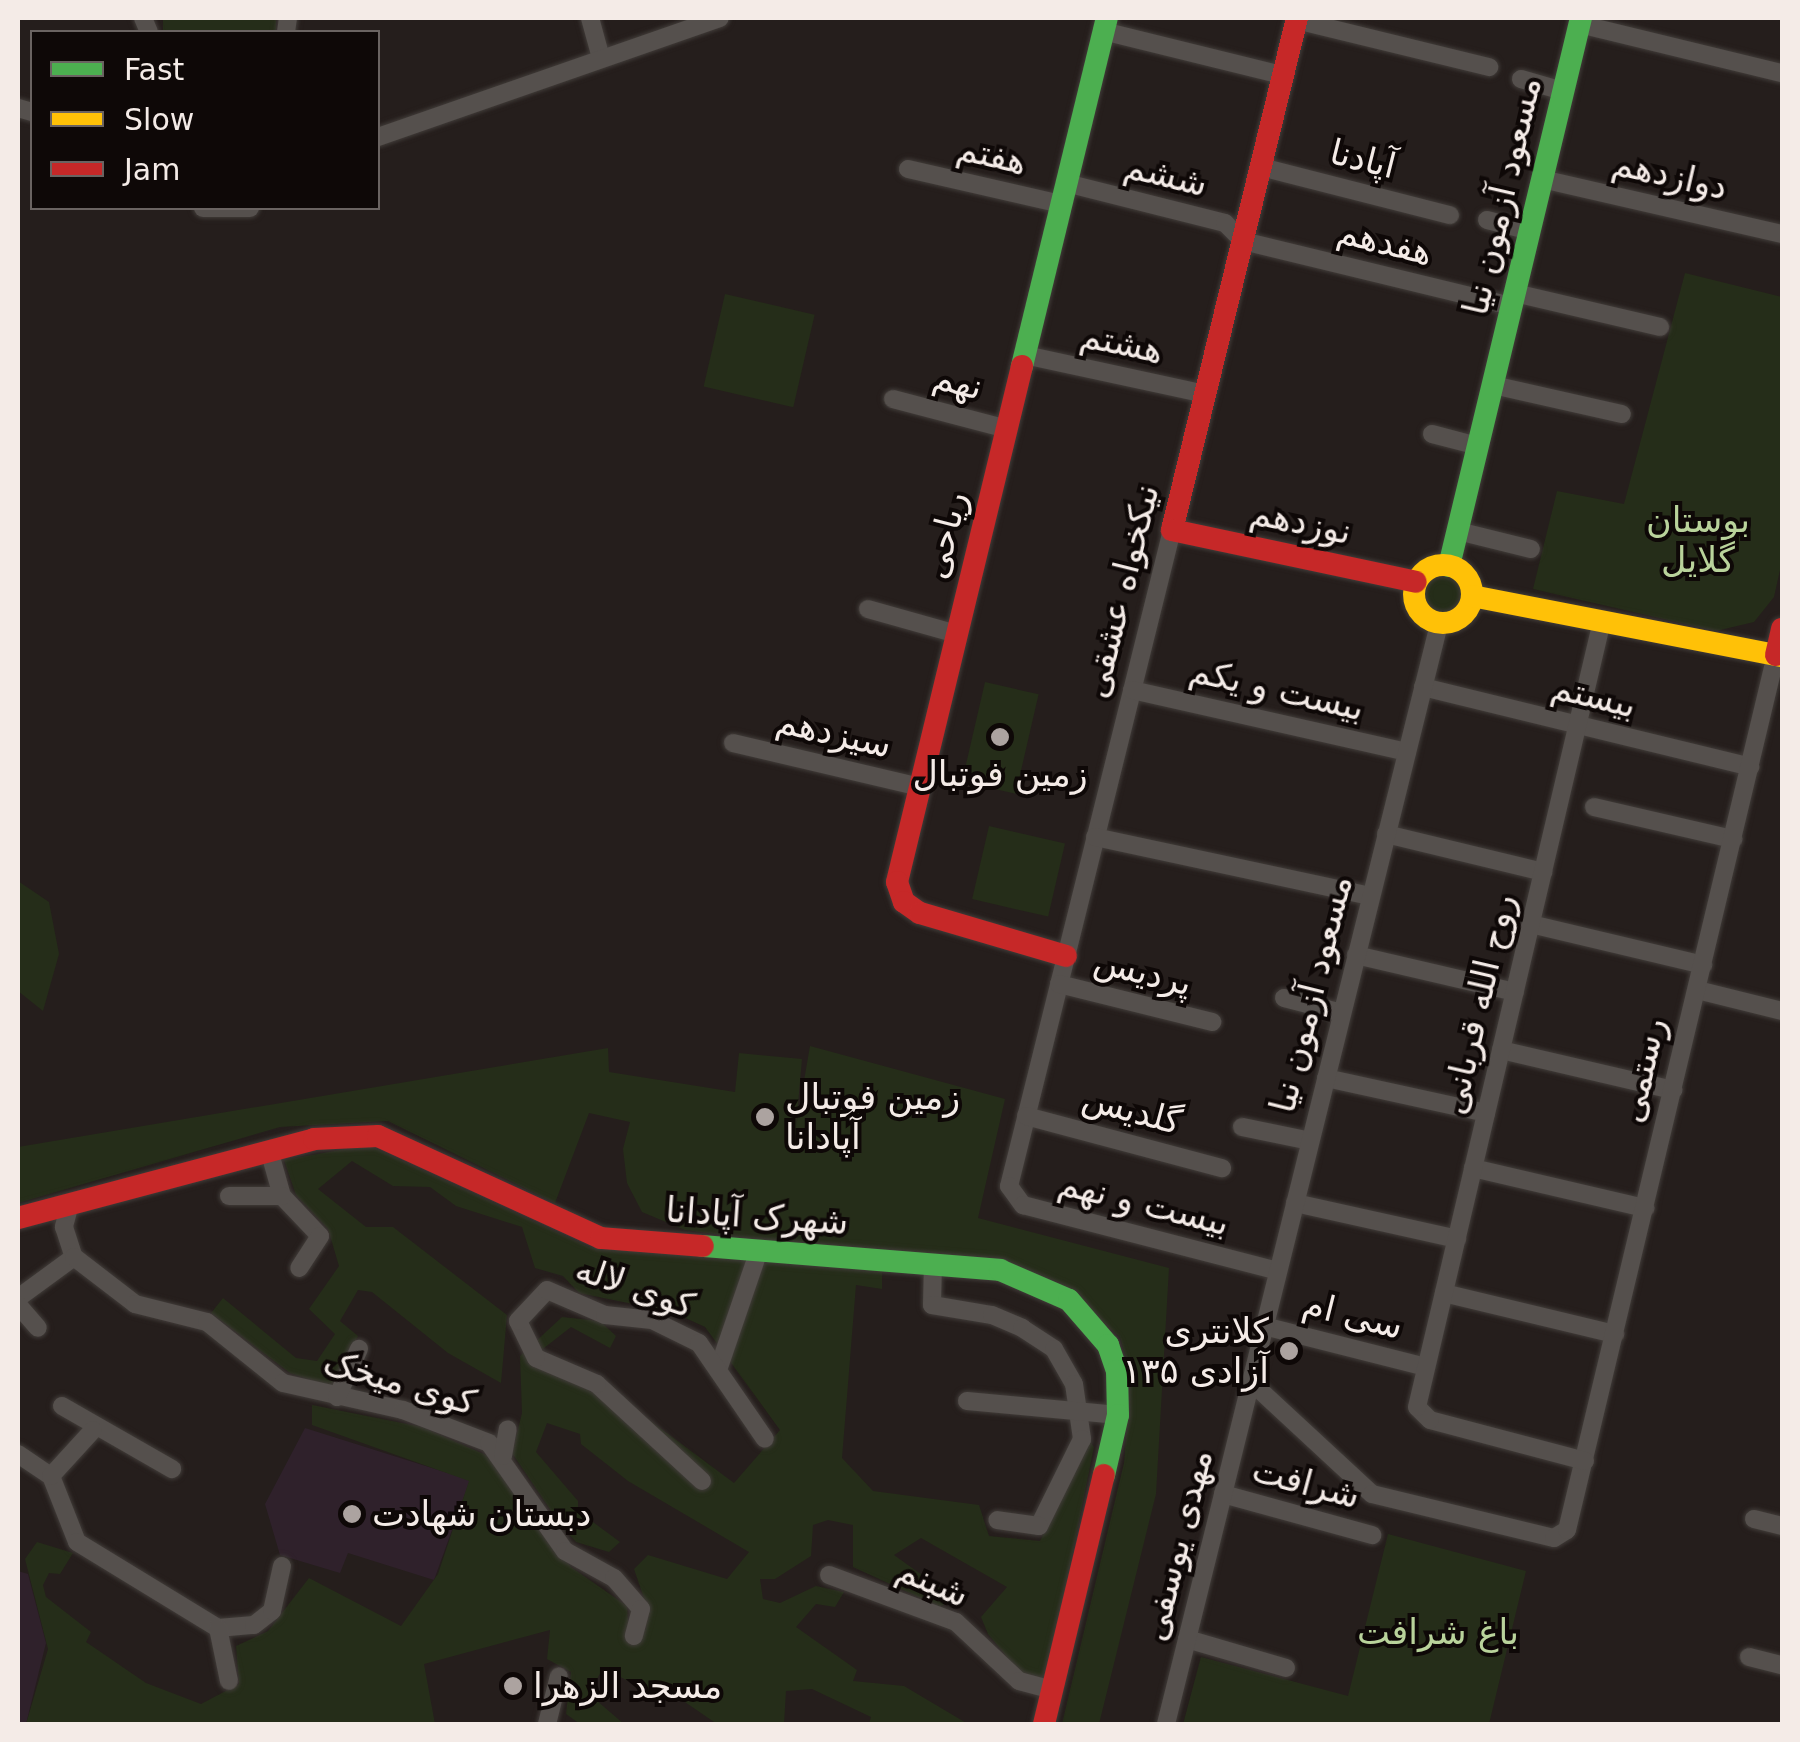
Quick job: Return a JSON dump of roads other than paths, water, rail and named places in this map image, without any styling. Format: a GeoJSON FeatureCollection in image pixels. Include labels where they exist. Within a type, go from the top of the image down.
{"type":"FeatureCollection","features":[{"type":"Feature","properties":{"kind":"street"},"geometry":{"type":"LineString","coordinates":[[590,18],[601,58]]}},
{"type":"Feature","properties":{"kind":"street"},"geometry":{"type":"LineString","coordinates":[[380,136],[720,18]]}},
{"type":"Feature","properties":{"kind":"street"},"geometry":{"type":"LineString","coordinates":[[1296,19],[1490,67]]}},
{"type":"Feature","properties":{"kind":"street","name":"نیکخواه عشقی"},"geometry":{"type":"LineString","coordinates":[[1010,1180],[1296,19]]}},
{"type":"Feature","properties":{"kind":"street"},"geometry":{"type":"LineString","coordinates":[[1580,21],[1782,73]]}},
{"type":"Feature","properties":{"kind":"street","name":"مسعود آزمون نیا"},"geometry":{"type":"LineString","coordinates":[[1450,566],[1580,21]]}},
{"type":"Feature","properties":{"kind":"street"},"geometry":{"type":"LineString","coordinates":[[1105,24],[1282,75]]}},
{"type":"Feature","properties":{"kind":"street","name":"ریاحی"},"geometry":{"type":"LineString","coordinates":[[1066,956],[920,914],[904,902],[897,882],[1105,24]]}},
{"type":"Feature","properties":{"kind":"street"},"geometry":{"type":"LineString","coordinates":[[1521,79],[1563,92]]}},
{"type":"Feature","properties":{"kind":"street","name":"آپادنا"},"geometry":{"type":"LineString","coordinates":[[1261,167],[1450,215]]}},
{"type":"Feature","properties":{"kind":"street","name":"هفتم"},"geometry":{"type":"LineString","coordinates":[[908,169],[1064,193]]}},
{"type":"Feature","properties":{"kind":"street","name":"دوازدهم"},"geometry":{"type":"LineString","coordinates":[[1542,179],[1782,234]]}},
{"type":"Feature","properties":{"kind":"street","name":"ششم"},"geometry":{"type":"LineString","coordinates":[[1064,193],[1226,223],[1243,241]]}},
{"type":"Feature","properties":{"kind":"street"},"geometry":{"type":"LineString","coordinates":[[1487,220],[1530,231]]}},
{"type":"Feature","properties":{"kind":"street","name":"هفدهم"},"geometry":{"type":"LineString","coordinates":[[1243,241],[1660,327]]}},
{"type":"Feature","properties":{"kind":"street","name":"هشتم"},"geometry":{"type":"LineString","coordinates":[[1024,356],[1206,394]]}},
{"type":"Feature","properties":{"kind":"street"},"geometry":{"type":"LineString","coordinates":[[1493,385],[1622,414]]}},
{"type":"Feature","properties":{"kind":"street","name":"نهم"},"geometry":{"type":"LineString","coordinates":[[893,399],[1007,429]]}},
{"type":"Feature","properties":{"kind":"street"},"geometry":{"type":"LineString","coordinates":[[1432,434],[1478,446]]}},
{"type":"Feature","properties":{"kind":"street","name":"نوزدهم"},"geometry":{"type":"LineString","coordinates":[[1172,530],[1416,582]]}},
{"type":"Feature","properties":{"kind":"street"},"geometry":{"type":"LineString","coordinates":[[1458,531],[1530,548]]}},
{"type":"Feature","properties":{"kind":"street"},"geometry":{"type":"LineString","coordinates":[[1450,566],[1466,577],[1472,596],[1465,614],[1438,624],[1417,608],[1416,582],[1430,568],[1450,566]]}},
{"type":"Feature","properties":{"kind":"street"},"geometry":{"type":"LineString","coordinates":[[1472,596],[1780,657]]}},
{"type":"Feature","properties":{"kind":"street"},"geometry":{"type":"LineString","coordinates":[[868,610],[957,634]]}},
{"type":"Feature","properties":{"kind":"street","name":"روح الله قربانی"},"geometry":{"type":"LineString","coordinates":[[1584,1460],[1425,1419],[1417,1402],[1602,621]]}},
{"type":"Feature","properties":{"kind":"street","name":"مسعود آزمون نیا"},"geometry":{"type":"LineString","coordinates":[[1251,1382],[1438,624]]}},
{"type":"Feature","properties":{"kind":"street","name":"رستمی"},"geometry":{"type":"LineString","coordinates":[[1251,1382],[1372,1494],[1554,1538],[1569,1526],[1732,839],[1780,657],[1782,629]]}},
{"type":"Feature","properties":{"kind":"street","name":"بیستم"},"geometry":{"type":"LineString","coordinates":[[1423,687],[1750,768]]}},
{"type":"Feature","properties":{"kind":"street","name":"بیست و یکم"},"geometry":{"type":"LineString","coordinates":[[1132,690],[1407,752]]}},
{"type":"Feature","properties":{"kind":"street","name":"سیزدهم"},"geometry":{"type":"LineString","coordinates":[[733,742],[920,787]]}},
{"type":"Feature","properties":{"kind":"street"},"geometry":{"type":"LineString","coordinates":[[1594,807],[1732,839]]}},
{"type":"Feature","properties":{"kind":"street"},"geometry":{"type":"LineString","coordinates":[[1386,834],[1543,872]]}},
{"type":"Feature","properties":{"kind":"street"},"geometry":{"type":"LineString","coordinates":[[1096,837],[1371,896]]}},
{"type":"Feature","properties":{"kind":"street"},"geometry":{"type":"LineString","coordinates":[[1530,924],[1703,965]]}},
{"type":"Feature","properties":{"kind":"street"},"geometry":{"type":"LineString","coordinates":[[1356,956],[1515,992]]}},
{"type":"Feature","properties":{"kind":"street","name":"پردیس"},"geometry":{"type":"LineString","coordinates":[[1058,984],[1212,1022]]}},
{"type":"Feature","properties":{"kind":"street"},"geometry":{"type":"LineString","coordinates":[[1697,990],[1782,1011]]}},
{"type":"Feature","properties":{"kind":"street"},"geometry":{"type":"LineString","coordinates":[[1284,998],[1342,1012]]}},
{"type":"Feature","properties":{"kind":"street"},"geometry":{"type":"LineString","coordinates":[[1501,1050],[1673,1090]]}},
{"type":"Feature","properties":{"kind":"street"},"geometry":{"type":"LineString","coordinates":[[1326,1078],[1486,1114]]}},
{"type":"Feature","properties":{"kind":"street","name":"گلدیس"},"geometry":{"type":"LineString","coordinates":[[1026,1116],[1222,1168]]}},
{"type":"Feature","properties":{"kind":"street"},"geometry":{"type":"LineString","coordinates":[[1242,1126],[1310,1141]]}},
{"type":"Feature","properties":{"kind":"street","name":"شهرک آپادانا"},"geometry":{"type":"LineString","coordinates":[[18,1218],[314,1138],[378,1136],[601,1238],[1000,1270],[1069,1300],[1108,1345],[1118,1371],[1118,1415],[1044,1724]]}},
{"type":"Feature","properties":{"kind":"street"},"geometry":{"type":"LineString","coordinates":[[269,1150],[282,1196],[320,1236],[299,1268]]}},
{"type":"Feature","properties":{"kind":"street"},"geometry":{"type":"LineString","coordinates":[[1473,1168],[1645,1208]]}},
{"type":"Feature","properties":{"kind":"street","name":"بیست و نهم"},"geometry":{"type":"LineString","coordinates":[[1010,1180],[1012,1194],[1023,1205],[1278,1271]]}},
{"type":"Feature","properties":{"kind":"street"},"geometry":{"type":"LineString","coordinates":[[229,1196],[282,1196]]}},
{"type":"Feature","properties":{"kind":"street"},"geometry":{"type":"LineString","coordinates":[[1295,1202],[1456,1239]]}},
{"type":"Feature","properties":{"kind":"street"},"geometry":{"type":"LineString","coordinates":[[38,1328],[18,1301],[74,1257],[64,1227],[70,1204]]}},
{"type":"Feature","properties":{"kind":"street"},"geometry":{"type":"LineString","coordinates":[[718,1370],[758,1253]]}},
{"type":"Feature","properties":{"kind":"street","name":"کوی میخک"},"geometry":{"type":"LineString","coordinates":[[74,1257],[135,1304],[207,1322],[283,1382],[403,1410],[489,1443],[504,1456],[565,1550],[614,1578],[641,1608],[634,1636]]}},
{"type":"Feature","properties":{"kind":"street"},"geometry":{"type":"LineString","coordinates":[[934,1263],[932,1304],[992,1314],[1054,1349],[1074,1384],[1082,1439],[1039,1526],[997,1520]]}},
{"type":"Feature","properties":{"kind":"street","name":"کوی لاله"},"geometry":{"type":"LineString","coordinates":[[702,1480],[598,1384],[536,1358],[518,1322],[547,1290],[605,1315],[652,1320],[699,1343],[765,1440]]}},
{"type":"Feature","properties":{"kind":"street"},"geometry":{"type":"LineString","coordinates":[[1444,1293],[1615,1334]]}},
{"type":"Feature","properties":{"kind":"street","name":"سی ام"},"geometry":{"type":"LineString","coordinates":[[1264,1326],[1426,1368]]}},
{"type":"Feature","properties":{"kind":"street"},"geometry":{"type":"LineString","coordinates":[[337,1397],[359,1349]]}},
{"type":"Feature","properties":{"kind":"street","name":"مهدی یوسفی"},"geometry":{"type":"LineString","coordinates":[[1166,1724],[1251,1382]]}},
{"type":"Feature","properties":{"kind":"street"},"geometry":{"type":"LineString","coordinates":[[967,1401],[1118,1415]]}},
{"type":"Feature","properties":{"kind":"street"},"geometry":{"type":"LineString","coordinates":[[62,1406],[93,1430],[172,1469]]}},
{"type":"Feature","properties":{"kind":"street"},"geometry":{"type":"LineString","coordinates":[[51,1476],[93,1430]]}},
{"type":"Feature","properties":{"kind":"street"},"geometry":{"type":"LineString","coordinates":[[504,1456],[508,1430]]}},
{"type":"Feature","properties":{"kind":"street"},"geometry":{"type":"LineString","coordinates":[[18,1454],[51,1476],[77,1542],[218,1628],[254,1626],[272,1610],[282,1566]]}},
{"type":"Feature","properties":{"kind":"street","name":"شرافت"},"geometry":{"type":"LineString","coordinates":[[1223,1494],[1372,1535]]}},
{"type":"Feature","properties":{"kind":"street"},"geometry":{"type":"LineString","coordinates":[[1754,1519],[1782,1526]]}},
{"type":"Feature","properties":{"kind":"street","name":"شبنم"},"geometry":{"type":"LineString","coordinates":[[830,1574],[956,1622],[1018,1680],[1052,1690]]}},
{"type":"Feature","properties":{"kind":"street"},"geometry":{"type":"LineString","coordinates":[[218,1628],[228,1681]]}},
{"type":"Feature","properties":{"kind":"street"},"geometry":{"type":"LineString","coordinates":[[1187,1640],[1286,1668]]}},
{"type":"Feature","properties":{"kind":"street"},"geometry":{"type":"LineString","coordinates":[[1750,1657],[1782,1665]]}},
{"type":"Feature","properties":{"kind":"street"},"geometry":{"type":"LineString","coordinates":[[551,1723],[559,1676]]}},
{"type":"Feature","properties":{"kind":"place","name":"زمین فوتبال"},"geometry":{"type":"Point","coordinates":[1000,737]}},
{"type":"Feature","properties":{"kind":"place","name":"زمین فوتبال آپادانا"},"geometry":{"type":"Point","coordinates":[765,1117]}},
{"type":"Feature","properties":{"kind":"place","name":"کلانتری ۱۳۵ آزادی"},"geometry":{"type":"Point","coordinates":[1289,1351]}},
{"type":"Feature","properties":{"kind":"place","name":"دبستان شهادت"},"geometry":{"type":"Point","coordinates":[352,1514]}},
{"type":"Feature","properties":{"kind":"place","name":"مسجد الزهرا"},"geometry":{"type":"Point","coordinates":[513,1686]}},
{"type":"Feature","properties":{"kind":"park label","name":"بوستان گلایل"},"geometry":{"type":"Point","coordinates":[1698,540]}},
{"type":"Feature","properties":{"kind":"park label","name":"باغ شرافت"},"geometry":{"type":"Point","coordinates":[1438,1632]}}]}
